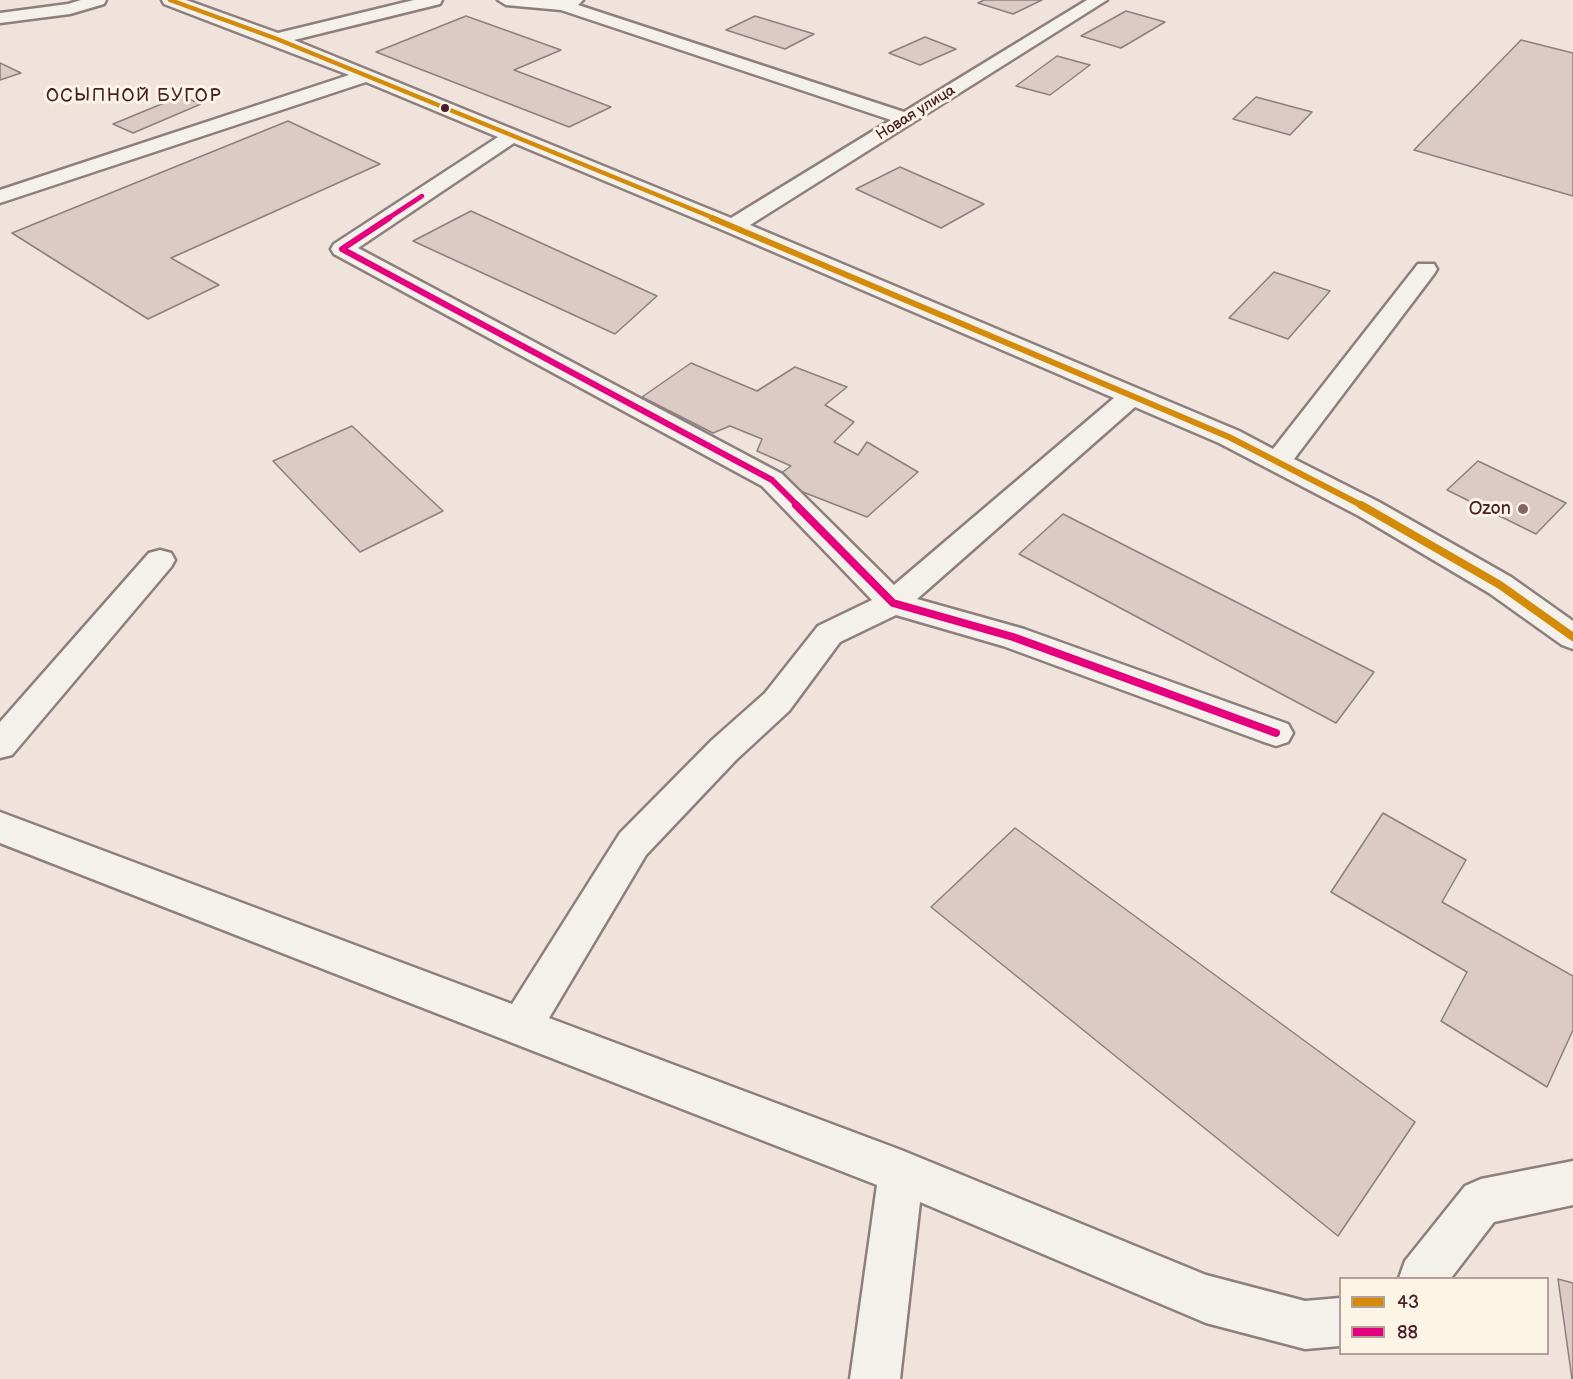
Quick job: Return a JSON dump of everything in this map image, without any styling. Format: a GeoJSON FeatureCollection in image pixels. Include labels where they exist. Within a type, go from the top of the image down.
{"type":"FeatureCollection","features":[{"type":"Feature","properties":{"kind":"street"},"geometry":{"type":"LineString","coordinates":[[0,18],[70,9],[98,0]]}},
{"type":"Feature","properties":{"kind":"street"},"geometry":{"type":"LineString","coordinates":[[170,0],[277,39],[733,226],[1229,437],[1369,509],[1500,585],[1573,637]]}},
{"type":"Feature","properties":{"kind":"street"},"geometry":{"type":"LineString","coordinates":[[277,39],[434,0]]}},
{"type":"Feature","properties":{"kind":"street"},"geometry":{"type":"LineString","coordinates":[[506,0],[569,3],[906,119]]}},
{"type":"Feature","properties":{"kind":"street","name":"Новая улица"},"geometry":{"type":"LineString","coordinates":[[733,226],[1099,0]]}},
{"type":"Feature","properties":{"kind":"street"},"geometry":{"type":"LineString","coordinates":[[0,197],[365,76]]}},
{"type":"Feature","properties":{"kind":"street"},"geometry":{"type":"LineString","coordinates":[[512,136],[342,249],[772,480],[893,603],[1013,637],[1276,733]]}},
{"type":"Feature","properties":{"kind":"street"},"geometry":{"type":"LineString","coordinates":[[1277,462],[1426,268]]}},
{"type":"Feature","properties":{"kind":"street"},"geometry":{"type":"LineString","coordinates":[[520,1026],[633,844],[724,750],[777,702],[829,634],[893,603],[1132,396]]}},
{"type":"Feature","properties":{"kind":"street"},"geometry":{"type":"LineString","coordinates":[[0,745],[160,560]]}},
{"type":"Feature","properties":{"kind":"street"},"geometry":{"type":"LineString","coordinates":[[0,827],[901,1172],[1206,1299],[1305,1325],[1339,1322]]}},
{"type":"Feature","properties":{"kind":"street"},"geometry":{"type":"LineString","coordinates":[[875,1379],[901,1172]]}},
{"type":"Feature","properties":{"kind":"street"},"geometry":{"type":"LineString","coordinates":[[1423,1277],[1481,1202],[1573,1183]]}},
{"type":"Feature","properties":{"kind":"building"},"geometry":{"type":"Polygon","coordinates":[[[984,0],[1042,0],[1013,14],[978,3],[984,0]]]}},
{"type":"Feature","properties":{"kind":"building"},"geometry":{"type":"Polygon","coordinates":[[[1126,11],[1165,22],[1121,48],[1081,36],[1126,11]]]}},
{"type":"Feature","properties":{"kind":"building"},"geometry":{"type":"Polygon","coordinates":[[[466,16],[561,50],[514,70],[611,107],[569,127],[376,52],[466,16]]]}},
{"type":"Feature","properties":{"kind":"building"},"geometry":{"type":"Polygon","coordinates":[[[755,16],[814,34],[785,49],[726,30],[755,16]]]}},
{"type":"Feature","properties":{"kind":"building"},"geometry":{"type":"Polygon","coordinates":[[[925,37],[956,49],[920,65],[889,53],[925,37]]]}},
{"type":"Feature","properties":{"kind":"building"},"geometry":{"type":"Polygon","coordinates":[[[1521,40],[1573,53],[1573,196],[1414,150],[1521,40]]]}},
{"type":"Feature","properties":{"kind":"building"},"geometry":{"type":"Polygon","coordinates":[[[1057,56],[1090,65],[1050,95],[1016,86],[1057,56]]]}},
{"type":"Feature","properties":{"kind":"building"},"geometry":{"type":"Polygon","coordinates":[[[0,63],[21,73],[0,80],[0,63]]]}},
{"type":"Feature","properties":{"kind":"building"},"geometry":{"type":"Polygon","coordinates":[[[181,96],[201,104],[133,133],[113,124],[181,96]]]}},
{"type":"Feature","properties":{"kind":"building"},"geometry":{"type":"Polygon","coordinates":[[[1256,97],[1312,112],[1290,135],[1233,119],[1256,97]]]}},
{"type":"Feature","properties":{"kind":"building"},"geometry":{"type":"Polygon","coordinates":[[[288,121],[380,164],[171,258],[219,285],[148,319],[12,233],[288,121]]]}},
{"type":"Feature","properties":{"kind":"building"},"geometry":{"type":"Polygon","coordinates":[[[900,167],[984,204],[941,228],[856,189],[900,167]]]}},
{"type":"Feature","properties":{"kind":"building"},"geometry":{"type":"Polygon","coordinates":[[[471,211],[657,296],[615,334],[413,241],[471,211]]]}},
{"type":"Feature","properties":{"kind":"building"},"geometry":{"type":"Polygon","coordinates":[[[1274,272],[1330,291],[1288,339],[1229,318],[1274,272]]]}},
{"type":"Feature","properties":{"kind":"building"},"geometry":{"type":"Polygon","coordinates":[[[691,363],[757,391],[795,367],[847,387],[825,405],[854,422],[834,442],[858,455],[867,442],[918,472],[867,517],[772,480],[791,466],[757,451],[762,439],[730,426],[713,433],[642,397],[691,363]]]}},
{"type":"Feature","properties":{"kind":"building"},"geometry":{"type":"Polygon","coordinates":[[[352,426],[443,511],[360,552],[273,461],[352,426]]]}},
{"type":"Feature","properties":{"kind":"building"},"geometry":{"type":"Polygon","coordinates":[[[1478,461],[1566,503],[1536,534],[1447,490],[1478,461]]]}},
{"type":"Feature","properties":{"kind":"building"},"geometry":{"type":"Polygon","coordinates":[[[1063,514],[1374,672],[1336,723],[1019,554],[1063,514]]]}},
{"type":"Feature","properties":{"kind":"building"},"geometry":{"type":"Polygon","coordinates":[[[1383,813],[1466,860],[1442,902],[1573,976],[1573,1030],[1547,1087],[1441,1021],[1467,972],[1331,892],[1383,813]]]}},
{"type":"Feature","properties":{"kind":"building"},"geometry":{"type":"Polygon","coordinates":[[[1015,828],[1415,1122],[1338,1236],[931,907],[1015,828]]]}},
{"type":"Feature","properties":{"kind":"building"},"geometry":{"type":"Polygon","coordinates":[[[1558,1279],[1573,1283],[1573,1379],[1572,1379],[1558,1279]]]}},
{"type":"Feature","properties":{"kind":"transit line","name":"43"},"geometry":{"type":"LineString","coordinates":[[170,0],[277,39],[733,226],[1229,437],[1369,509],[1500,585],[1573,637]]}},
{"type":"Feature","properties":{"kind":"transit line","name":"88"},"geometry":{"type":"LineString","coordinates":[[422,196],[342,249],[772,480],[893,603],[1013,637],[1276,733]]}},
{"type":"Feature","properties":{"kind":"place","name":"Ozon"},"geometry":{"type":"Point","coordinates":[1523,509]}},
{"type":"Feature","properties":{"kind":"district","name":"ОСЫПНОЙ БУГОР"},"geometry":{"type":"Point","coordinates":[134,96]}}]}
